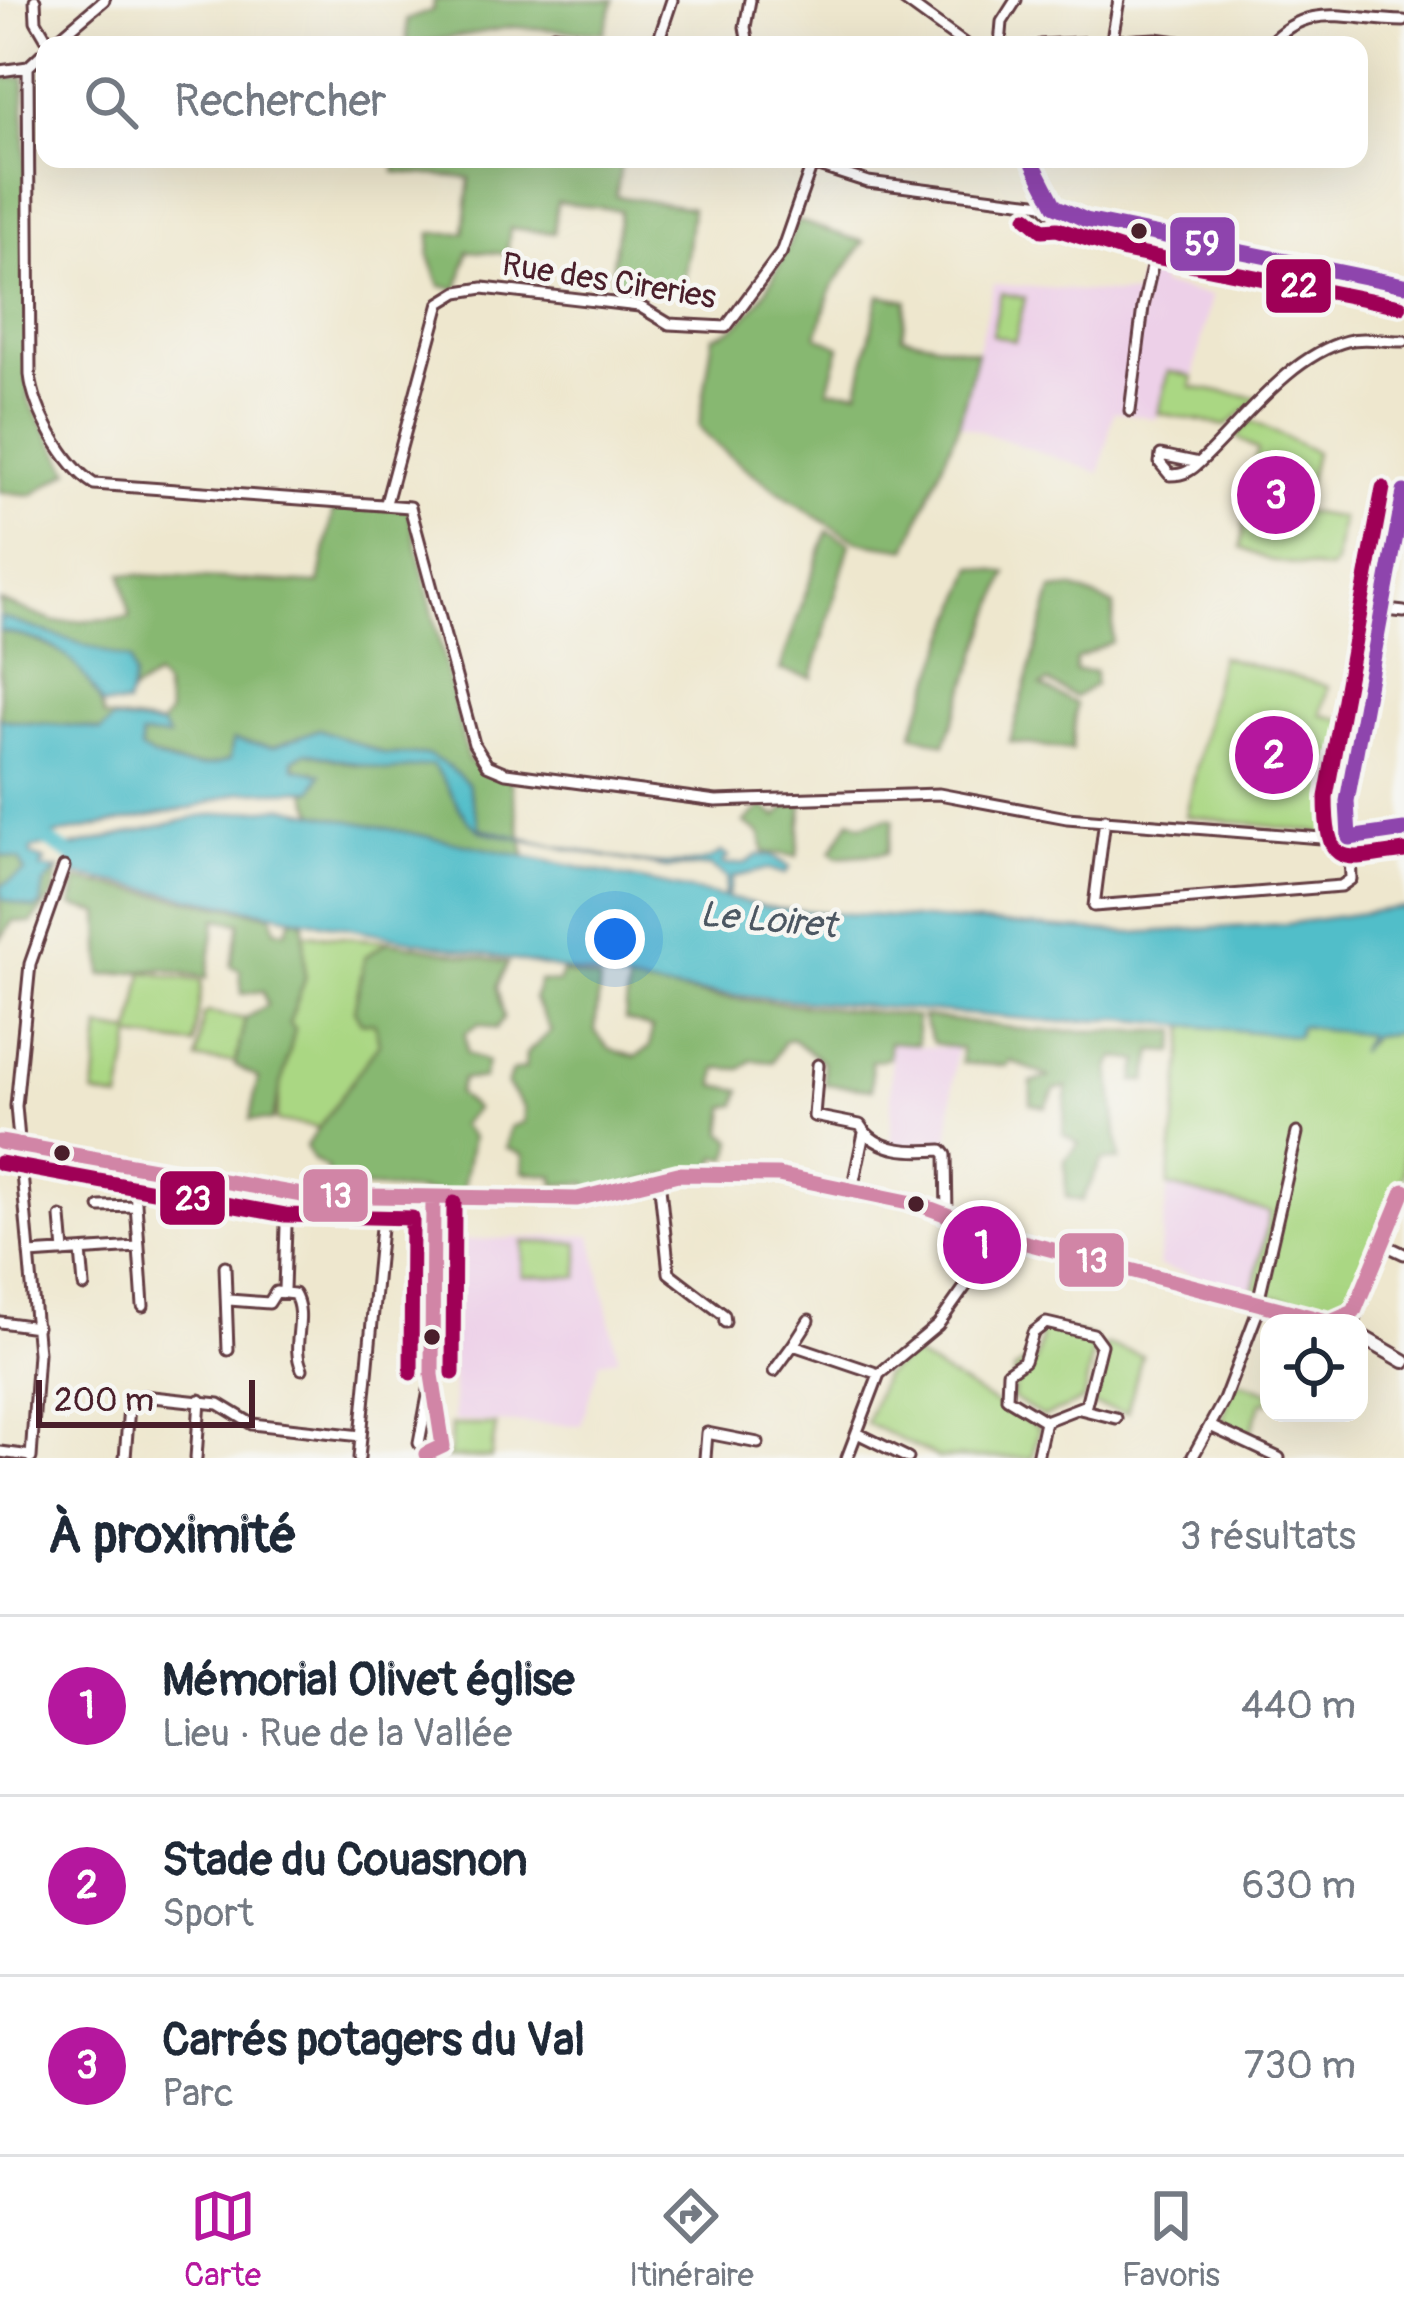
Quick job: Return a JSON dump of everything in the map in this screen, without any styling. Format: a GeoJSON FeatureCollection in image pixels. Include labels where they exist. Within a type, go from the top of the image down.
{"type":"FeatureCollection","features":[{"type":"Feature","properties":{"kind":"main road"},"geometry":{"type":"LineString","coordinates":[[0,1142],[294,1195],[578,1206],[659,1180],[719,1171],[787,1178],[853,1190],[947,1215],[1001,1236],[1303,1314]]}},
{"type":"Feature","properties":{"kind":"main road"},"geometry":{"type":"LineString","coordinates":[[1368,1340],[1404,1361]]}},
{"type":"Feature","properties":{"kind":"street"},"geometry":{"type":"LineString","coordinates":[[35,0],[36,21],[44,36]]}},
{"type":"Feature","properties":{"kind":"street"},"geometry":{"type":"LineString","coordinates":[[62,36],[104,0]]}},
{"type":"Feature","properties":{"kind":"street"},"geometry":{"type":"LineString","coordinates":[[658,36],[672,0]]}},
{"type":"Feature","properties":{"kind":"street"},"geometry":{"type":"LineString","coordinates":[[746,36],[750,0]]}},
{"type":"Feature","properties":{"kind":"street"},"geometry":{"type":"LineString","coordinates":[[1001,36],[1002,22],[1016,0]]}},
{"type":"Feature","properties":{"kind":"street"},"geometry":{"type":"LineString","coordinates":[[1113,36],[1119,0]]}},
{"type":"Feature","properties":{"kind":"street"},"geometry":{"type":"LineString","coordinates":[[907,1],[954,36]]}},
{"type":"Feature","properties":{"kind":"street"},"geometry":{"type":"LineString","coordinates":[[1275,36],[1284,23],[1303,12],[1404,21]]}},
{"type":"Feature","properties":{"kind":"street"},"geometry":{"type":"LineString","coordinates":[[553,35],[563,36]]}},
{"type":"Feature","properties":{"kind":"street"},"geometry":{"type":"LineString","coordinates":[[0,71],[28,67],[36,59]]}},
{"type":"Feature","properties":{"kind":"street"},"geometry":{"type":"LineString","coordinates":[[28,67],[26,291],[32,392],[81,476],[94,484],[386,503],[413,512],[474,744],[487,765],[506,773],[716,801],[939,794],[1067,818],[1349,838],[1404,830]]}},
{"type":"Feature","properties":{"kind":"street","name":"Rue des Cireries"},"geometry":{"type":"LineString","coordinates":[[386,503],[440,303],[458,292],[483,288],[639,306],[669,324],[727,327],[781,253],[811,168]]}},
{"type":"Feature","properties":{"kind":"street"},"geometry":{"type":"LineString","coordinates":[[815,168],[868,182],[1049,203],[1086,220],[1404,285]]}},
{"type":"Feature","properties":{"kind":"street"},"geometry":{"type":"LineString","coordinates":[[1035,168],[1049,203]]}},
{"type":"Feature","properties":{"kind":"street"},"geometry":{"type":"LineString","coordinates":[[1130,411],[1143,307],[1159,236]]}},
{"type":"Feature","properties":{"kind":"street"},"geometry":{"type":"LineString","coordinates":[[1199,463],[1319,352],[1350,340],[1404,341]]}},
{"type":"Feature","properties":{"kind":"street"},"geometry":{"type":"LineString","coordinates":[[1105,819],[1094,906],[1341,886],[1351,879],[1348,792],[1404,492]]}},
{"type":"Feature","properties":{"kind":"street"},"geometry":{"type":"LineString","coordinates":[[1382,609],[1404,611]]}},
{"type":"Feature","properties":{"kind":"street"},"geometry":{"type":"LineString","coordinates":[[0,1452],[31,1457],[37,1327],[16,1106],[30,964],[64,867]]}},
{"type":"Feature","properties":{"kind":"street"},"geometry":{"type":"LineString","coordinates":[[818,1065],[814,1116],[860,1125],[864,1133],[900,1152],[942,1150],[947,1215]]}},
{"type":"Feature","properties":{"kind":"street"},"geometry":{"type":"LineString","coordinates":[[1192,1458],[1210,1426],[1259,1302],[1297,1132]]}},
{"type":"Feature","properties":{"kind":"street"},"geometry":{"type":"LineString","coordinates":[[853,1190],[864,1133]]}},
{"type":"Feature","properties":{"kind":"street"},"geometry":{"type":"LineString","coordinates":[[134,1174],[143,1306]]}},
{"type":"Feature","properties":{"kind":"street"},"geometry":{"type":"LineString","coordinates":[[659,1180],[669,1273],[724,1315],[725,1322]]}},
{"type":"Feature","properties":{"kind":"street"},"geometry":{"type":"LineString","coordinates":[[1356,1314],[1404,1191]]}},
{"type":"Feature","properties":{"kind":"street"},"geometry":{"type":"LineString","coordinates":[[229,1300],[268,1303],[284,1290],[294,1195]]}},
{"type":"Feature","properties":{"kind":"street"},"geometry":{"type":"LineString","coordinates":[[359,1458],[384,1199]]}},
{"type":"Feature","properties":{"kind":"street"},"geometry":{"type":"LineString","coordinates":[[432,1375],[418,1443],[426,1456],[443,1446],[432,1375],[433,1201]]}},
{"type":"Feature","properties":{"kind":"street"},"geometry":{"type":"LineString","coordinates":[[100,1207],[136,1206]]}},
{"type":"Feature","properties":{"kind":"street"},"geometry":{"type":"LineString","coordinates":[[62,1216],[64,1252]]}},
{"type":"Feature","properties":{"kind":"street"},"geometry":{"type":"LineString","coordinates":[[969,1225],[970,1272]]}},
{"type":"Feature","properties":{"kind":"street"},"geometry":{"type":"LineString","coordinates":[[847,1458],[879,1374],[938,1325],[970,1272],[1001,1236]]}},
{"type":"Feature","properties":{"kind":"street"},"geometry":{"type":"LineString","coordinates":[[1383,1244],[1404,1254]]}},
{"type":"Feature","properties":{"kind":"street"},"geometry":{"type":"LineString","coordinates":[[29,1254],[138,1247]]}},
{"type":"Feature","properties":{"kind":"street"},"geometry":{"type":"LineString","coordinates":[[81,1251],[84,1286]]}},
{"type":"Feature","properties":{"kind":"street"},"geometry":{"type":"LineString","coordinates":[[225,1265],[228,1350]]}},
{"type":"Feature","properties":{"kind":"street"},"geometry":{"type":"LineString","coordinates":[[284,1290],[301,1306],[295,1354],[302,1369]]}},
{"type":"Feature","properties":{"kind":"street"},"geometry":{"type":"LineString","coordinates":[[774,1371],[809,1320]]}},
{"type":"Feature","properties":{"kind":"street"},"geometry":{"type":"LineString","coordinates":[[0,1322],[37,1327]]}},
{"type":"Feature","properties":{"kind":"street"},"geometry":{"type":"LineString","coordinates":[[1045,1421],[1007,1398],[1005,1390],[1008,1372],[1024,1361],[1033,1334],[1046,1323],[1099,1338],[1090,1394],[1080,1409]]}},
{"type":"Feature","properties":{"kind":"street"},"geometry":{"type":"LineString","coordinates":[[793,1345],[879,1374]]}},
{"type":"Feature","properties":{"kind":"street"},"geometry":{"type":"LineString","coordinates":[[125,1458],[134,1399],[200,1400],[252,1424],[361,1436]]}},
{"type":"Feature","properties":{"kind":"street"},"geometry":{"type":"LineString","coordinates":[[196,1458],[200,1400]]}},
{"type":"Feature","properties":{"kind":"street"},"geometry":{"type":"LineString","coordinates":[[1045,1421],[1080,1409],[1116,1418]]}},
{"type":"Feature","properties":{"kind":"street"},"geometry":{"type":"LineString","coordinates":[[1037,1458],[1045,1421]]}},
{"type":"Feature","properties":{"kind":"street"},"geometry":{"type":"LineString","coordinates":[[1210,1426],[1279,1458]]}},
{"type":"Feature","properties":{"kind":"street"},"geometry":{"type":"LineString","coordinates":[[705,1458],[707,1433],[758,1443]]}},
{"type":"Feature","properties":{"kind":"street"},"geometry":{"type":"LineString","coordinates":[[859,1434],[908,1458]]}},
{"type":"Feature","properties":{"kind":"shaded area"},"geometry":{"type":"Polygon","coordinates":[[[1148,240],[1167,244],[1160,285],[1212,296],[1193,377],[1168,371],[1157,419],[1114,411],[1100,473],[959,424],[994,284],[1135,295],[1148,240]]]}},
{"type":"Feature","properties":{"kind":"shaded area"},"geometry":{"type":"Polygon","coordinates":[[[891,1044],[956,1049],[948,1146],[907,1150],[891,1145],[891,1044]]]}},
{"type":"Feature","properties":{"kind":"shaded area"},"geometry":{"type":"Polygon","coordinates":[[[1168,1186],[1270,1212],[1253,1292],[1158,1266],[1168,1186]]]}},
{"type":"Feature","properties":{"kind":"shaded area"},"geometry":{"type":"Polygon","coordinates":[[[592,1235],[618,1358],[600,1361],[581,1425],[454,1421],[447,1241],[592,1235]]]}},
{"type":"Feature","properties":{"kind":"green space"},"geometry":{"type":"Polygon","coordinates":[[[434,0],[614,0],[604,33],[513,27],[460,36],[407,36],[407,20],[433,10],[434,0]]]}},
{"type":"Feature","properties":{"kind":"green space"},"geometry":{"type":"Polygon","coordinates":[[[24,77],[28,400],[70,471],[32,495],[0,492],[0,78],[24,77]]]}},
{"type":"Feature","properties":{"kind":"green space"},"geometry":{"type":"Polygon","coordinates":[[[395,168],[621,168],[616,196],[692,208],[683,294],[611,279],[620,210],[557,202],[554,233],[510,228],[507,254],[468,251],[458,289],[440,286],[429,256],[431,233],[464,233],[470,178],[395,172],[395,168]]]}},
{"type":"Feature","properties":{"kind":"green space"},"geometry":{"type":"Polygon","coordinates":[[[798,221],[864,242],[831,289],[817,336],[840,347],[828,390],[858,391],[879,295],[907,300],[902,336],[977,352],[959,424],[907,549],[860,541],[826,522],[747,469],[699,426],[713,336],[728,331],[755,307],[798,221]]]}},
{"type":"Feature","properties":{"kind":"green space"},"geometry":{"type":"Polygon","coordinates":[[[1001,293],[1025,298],[1015,341],[992,335],[1001,293]]]}},
{"type":"Feature","properties":{"kind":"green space"},"geometry":{"type":"Polygon","coordinates":[[[1168,371],[1193,377],[1191,387],[1260,398],[1226,426],[1158,413],[1168,371]]]}},
{"type":"Feature","properties":{"kind":"green space"},"geometry":{"type":"Polygon","coordinates":[[[1252,421],[1315,452],[1302,511],[1341,518],[1335,564],[1329,570],[1269,560],[1241,548],[1249,478],[1258,450],[1235,436],[1252,421]]]}},
{"type":"Feature","properties":{"kind":"green space"},"geometry":{"type":"Polygon","coordinates":[[[334,504],[408,509],[468,761],[510,779],[526,860],[315,814],[306,792],[313,790],[314,771],[299,772],[293,761],[306,752],[357,765],[429,755],[385,754],[319,729],[273,747],[233,740],[230,759],[196,766],[141,750],[141,735],[168,737],[162,726],[119,720],[101,731],[0,718],[0,631],[36,641],[67,657],[91,682],[104,717],[161,725],[169,713],[164,686],[156,677],[126,696],[134,678],[0,617],[0,601],[55,622],[130,618],[122,574],[319,584],[334,504]]]}},
{"type":"Feature","properties":{"kind":"green space"},"geometry":{"type":"Polygon","coordinates":[[[827,531],[850,543],[812,678],[780,670],[827,531]]]}},
{"type":"Feature","properties":{"kind":"green space"},"geometry":{"type":"Polygon","coordinates":[[[974,567],[1007,573],[945,744],[912,734],[974,567]]]}},
{"type":"Feature","properties":{"kind":"green space"},"geometry":{"type":"Polygon","coordinates":[[[1072,588],[1114,605],[1112,642],[1076,659],[1075,671],[1095,671],[1095,685],[1075,697],[1048,682],[1041,686],[1076,704],[1072,750],[1010,742],[1052,590],[1072,588]]]}},
{"type":"Feature","properties":{"kind":"green space"},"geometry":{"type":"Polygon","coordinates":[[[1220,656],[1328,686],[1321,715],[1358,723],[1343,791],[1343,826],[1333,834],[1186,816],[1220,656]]]}},
{"type":"Feature","properties":{"kind":"green space"},"geometry":{"type":"Polygon","coordinates":[[[803,803],[797,856],[764,852],[761,834],[744,823],[763,806],[777,817],[787,806],[803,803]]]}},
{"type":"Feature","properties":{"kind":"green space"},"geometry":{"type":"Polygon","coordinates":[[[850,820],[861,825],[894,820],[887,853],[837,857],[831,852],[850,820]]]}},
{"type":"Feature","properties":{"kind":"green space"},"geometry":{"type":"Polygon","coordinates":[[[0,855],[20,859],[41,905],[44,884],[58,870],[53,896],[31,923],[13,921],[0,939],[0,855]]]}},
{"type":"Feature","properties":{"kind":"green space"},"geometry":{"type":"Polygon","coordinates":[[[77,880],[272,915],[275,930],[286,931],[292,917],[304,922],[305,979],[289,1023],[295,1029],[272,1121],[250,1120],[258,1078],[235,1065],[245,1019],[267,1005],[263,991],[242,994],[240,970],[231,966],[240,923],[216,919],[207,978],[164,969],[102,975],[100,913],[72,906],[77,880]]]}},
{"type":"Feature","properties":{"kind":"green space"},"geometry":{"type":"Polygon","coordinates":[[[304,934],[388,941],[365,957],[379,1043],[321,1128],[276,1121],[288,1023],[305,979],[304,934]]]}},
{"type":"Feature","properties":{"kind":"green space"},"geometry":{"type":"Polygon","coordinates":[[[388,941],[508,963],[497,987],[504,1018],[496,1029],[479,1024],[465,1033],[467,1053],[487,1062],[483,1079],[462,1079],[458,1094],[475,1109],[460,1125],[472,1138],[462,1194],[328,1185],[327,1168],[313,1160],[306,1146],[379,1043],[374,1023],[361,1022],[354,1010],[365,957],[388,941]]]}},
{"type":"Feature","properties":{"kind":"green space"},"geometry":{"type":"Polygon","coordinates":[[[143,972],[202,981],[194,1045],[132,1037],[120,1100],[94,1094],[100,1028],[132,1033],[143,972]]]}},
{"type":"Feature","properties":{"kind":"green space"},"geometry":{"type":"Polygon","coordinates":[[[562,972],[600,981],[595,1031],[609,1049],[635,1057],[650,1047],[652,1028],[625,1020],[628,983],[716,997],[916,1016],[918,1044],[889,1042],[889,1058],[871,1061],[872,1089],[825,1084],[823,1062],[792,1039],[784,1041],[773,1062],[752,1060],[741,1069],[717,1068],[715,1085],[741,1090],[737,1105],[726,1107],[723,1133],[733,1140],[729,1158],[717,1157],[714,1166],[590,1192],[587,1183],[555,1185],[554,1176],[523,1172],[523,1155],[506,1148],[510,1127],[524,1122],[524,1108],[507,1085],[512,1071],[525,1068],[526,1054],[551,1031],[534,999],[539,981],[558,983],[562,972]]]}},
{"type":"Feature","properties":{"kind":"green space"},"geometry":{"type":"Polygon","coordinates":[[[203,1015],[245,1019],[236,1062],[197,1060],[203,1015]]]}},
{"type":"Feature","properties":{"kind":"green space"},"geometry":{"type":"Polygon","coordinates":[[[922,1016],[1036,1031],[1178,1031],[1174,1052],[1153,1051],[1147,1081],[1134,1081],[1139,1061],[1115,1057],[1110,1068],[1120,1160],[1102,1160],[1082,1201],[1066,1197],[1065,1160],[1079,1144],[1063,1134],[1067,1088],[1055,1089],[1046,1107],[1031,1104],[1031,1083],[1049,1077],[1011,1061],[1007,1066],[962,1063],[961,1049],[933,1043],[922,1016]]]}},
{"type":"Feature","properties":{"kind":"green space"},"geometry":{"type":"Polygon","coordinates":[[[1186,1025],[1296,1036],[1300,1026],[1367,1035],[1369,1042],[1372,1036],[1404,1032],[1404,1174],[1343,1311],[1253,1292],[1270,1212],[1168,1186],[1186,1025]]]}},
{"type":"Feature","properties":{"kind":"green space"},"geometry":{"type":"Polygon","coordinates":[[[523,1242],[579,1243],[579,1277],[522,1276],[523,1242]]]}},
{"type":"Feature","properties":{"kind":"green space"},"geometry":{"type":"Polygon","coordinates":[[[1047,1326],[1095,1338],[1083,1401],[1043,1417],[1009,1396],[1008,1389],[1014,1394],[1014,1371],[1030,1358],[1035,1362],[1041,1339],[1037,1332],[1047,1326]]]}},
{"type":"Feature","properties":{"kind":"green space"},"geometry":{"type":"Polygon","coordinates":[[[1106,1345],[1142,1355],[1127,1413],[1090,1404],[1106,1345]]]}},
{"type":"Feature","properties":{"kind":"green space"},"geometry":{"type":"Polygon","coordinates":[[[911,1354],[1039,1429],[1032,1458],[939,1458],[866,1423],[883,1376],[911,1354]]]}},
{"type":"Feature","properties":{"kind":"green space"},"geometry":{"type":"Polygon","coordinates":[[[1234,1383],[1260,1389],[1260,1407],[1249,1436],[1221,1424],[1234,1383]]]}},
{"type":"Feature","properties":{"kind":"green space"},"geometry":{"type":"Polygon","coordinates":[[[451,1425],[496,1425],[491,1458],[443,1458],[450,1452],[451,1425]]]}},
{"type":"Feature","properties":{"kind":"water"},"geometry":{"type":"Polygon","coordinates":[[[0,617],[130,660],[134,678],[127,705],[102,705],[73,662],[36,640],[0,631],[0,617]]]}},
{"type":"Feature","properties":{"kind":"water"},"geometry":{"type":"Polygon","coordinates":[[[0,718],[101,731],[113,720],[162,726],[169,737],[141,736],[141,750],[174,764],[196,767],[230,759],[233,740],[273,747],[319,729],[385,754],[429,755],[468,784],[480,828],[554,846],[480,831],[432,765],[389,771],[306,752],[293,760],[294,768],[321,774],[313,790],[240,792],[195,807],[44,837],[45,846],[31,849],[31,855],[45,861],[41,868],[58,870],[44,884],[41,905],[35,909],[1,899],[1,886],[25,872],[20,860],[0,855],[0,718]]]}},
{"type":"Feature","properties":{"kind":"water"},"geometry":{"type":"Polygon","coordinates":[[[283,807],[724,897],[727,878],[710,866],[666,868],[618,858],[675,864],[702,861],[721,852],[729,857],[722,862],[725,865],[771,855],[790,867],[785,874],[769,869],[733,877],[727,898],[778,909],[1130,933],[1286,924],[1404,907],[1404,1032],[1372,1036],[1358,1053],[1367,1035],[1300,1026],[1297,1036],[1120,1019],[1063,1022],[668,990],[70,874],[70,847],[202,816],[283,807]]]}},
{"type":"Feature","properties":{"kind":"waterway","name":"Le Loiret"},"geometry":{"type":"LineString","coordinates":[[33,831],[74,857],[87,859]]}},
{"type":"Feature","properties":{"kind":"transit line","name":"59"},"geometry":{"type":"LineString","coordinates":[[1036,168],[1055,206],[1086,220],[1404,285]]}},
{"type":"Feature","properties":{"kind":"transit line","name":"22"},"geometry":{"type":"LineString","coordinates":[[1027,217],[1042,230],[1057,229],[1125,251],[1400,306]]}},
{"type":"Feature","properties":{"kind":"transit line","name":"22"},"geometry":{"type":"LineString","coordinates":[[1383,488],[1326,797],[1327,820],[1329,837],[1342,854],[1404,851]]}},
{"type":"Feature","properties":{"kind":"transit line","name":"59"},"geometry":{"type":"LineString","coordinates":[[1404,492],[1347,801],[1349,838],[1404,830]]}},
{"type":"Feature","properties":{"kind":"transit line","name":"13"},"geometry":{"type":"LineString","coordinates":[[0,1142],[302,1195],[577,1199],[678,1174],[778,1175],[918,1204],[1011,1239],[1299,1314]]}},
{"type":"Feature","properties":{"kind":"transit line","name":"23"},"geometry":{"type":"LineString","coordinates":[[0,1163],[285,1215],[412,1218],[411,1373]]}},
{"type":"Feature","properties":{"kind":"transit line","name":"13"},"geometry":{"type":"LineString","coordinates":[[1349,1314],[1404,1191]]}},
{"type":"Feature","properties":{"kind":"transit line","name":"13"},"geometry":{"type":"LineString","coordinates":[[426,1454],[443,1446],[432,1375],[433,1198]]}},
{"type":"Feature","properties":{"kind":"transit line","name":"23"},"geometry":{"type":"LineString","coordinates":[[453,1373],[454,1203]]}},
{"type":"Feature","properties":{"kind":"place","name":"Carrés potagers du Val"},"geometry":{"type":"Point","coordinates":[1276,495]}},
{"type":"Feature","properties":{"kind":"place","name":"Stade du Couasnon"},"geometry":{"type":"Point","coordinates":[1274,755]}},
{"type":"Feature","properties":{"kind":"place","name":"Mémorial Olivet église"},"geometry":{"type":"Point","coordinates":[982,1245]}}]}
